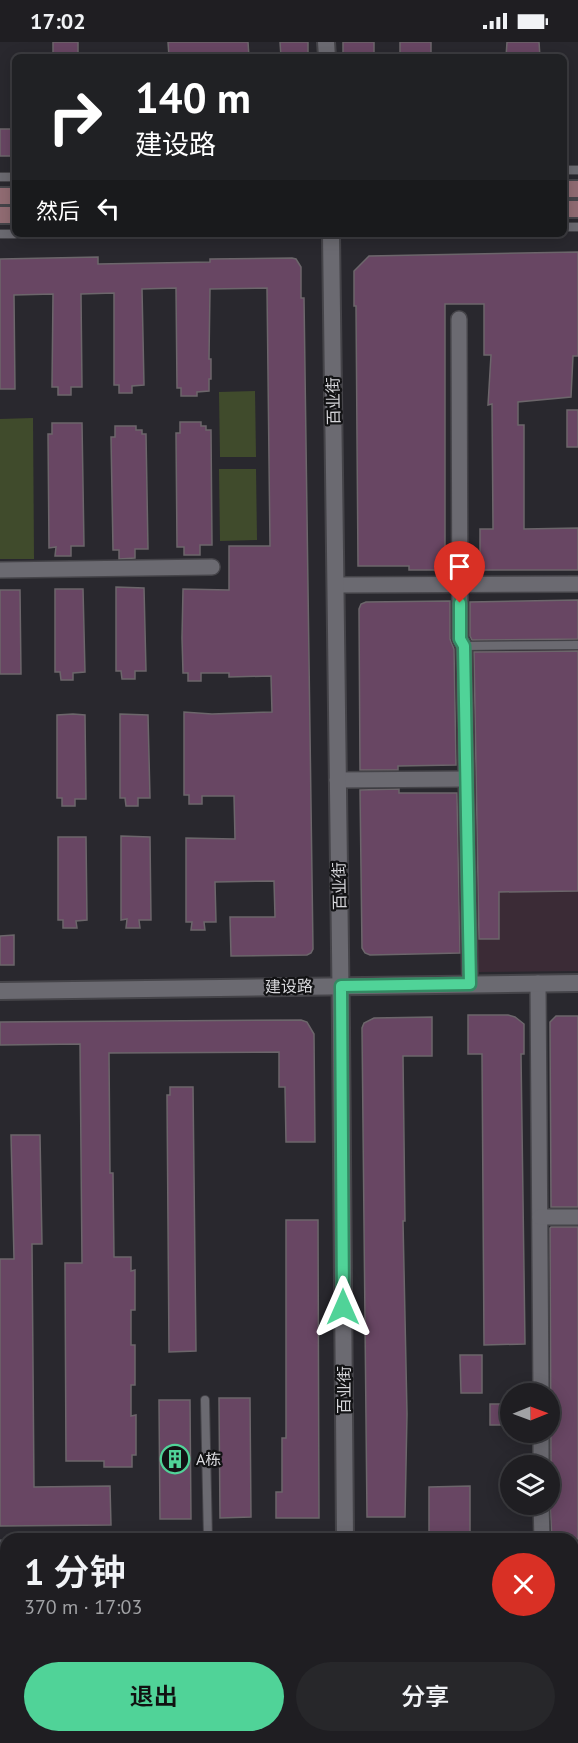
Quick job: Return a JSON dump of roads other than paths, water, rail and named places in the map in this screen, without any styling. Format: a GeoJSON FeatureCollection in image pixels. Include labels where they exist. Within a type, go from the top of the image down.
{"type":"FeatureCollection","features":[{"type":"Feature","properties":{"kind":"street","name":"百业街"},"geometry":{"type":"LineString","coordinates":[[331,237],[341,986],[345,1533]]}},
{"type":"Feature","properties":{"kind":"street"},"geometry":{"type":"LineString","coordinates":[[459,319],[460,639],[464,646],[470,984]]}},
{"type":"Feature","properties":{"kind":"street"},"geometry":{"type":"LineString","coordinates":[[0,570],[212,567]]}},
{"type":"Feature","properties":{"kind":"street"},"geometry":{"type":"LineString","coordinates":[[336,585],[578,584]]}},
{"type":"Feature","properties":{"kind":"street"},"geometry":{"type":"LineString","coordinates":[[337,780],[466,779]]}},
{"type":"Feature","properties":{"kind":"street"},"geometry":{"type":"LineString","coordinates":[[538,983],[541,1383]]}},
{"type":"Feature","properties":{"kind":"street","name":"建设路"},"geometry":{"type":"LineString","coordinates":[[0,991],[578,983]]}},
{"type":"Feature","properties":{"kind":"street"},"geometry":{"type":"LineString","coordinates":[[540,1217],[578,1217]]}},
{"type":"Feature","properties":{"kind":"street"},"geometry":{"type":"LineString","coordinates":[[541,1515],[542,1533]]}},
{"type":"Feature","properties":{"kind":"lane"},"geometry":{"type":"LineString","coordinates":[[464,646],[578,645]]}},
{"type":"Feature","properties":{"kind":"lane"},"geometry":{"type":"LineString","coordinates":[[205,1400],[208,1533]]}},
{"type":"Feature","properties":{"kind":"place","name":"A栋"},"geometry":{"type":"Point","coordinates":[175,1459]}}]}
